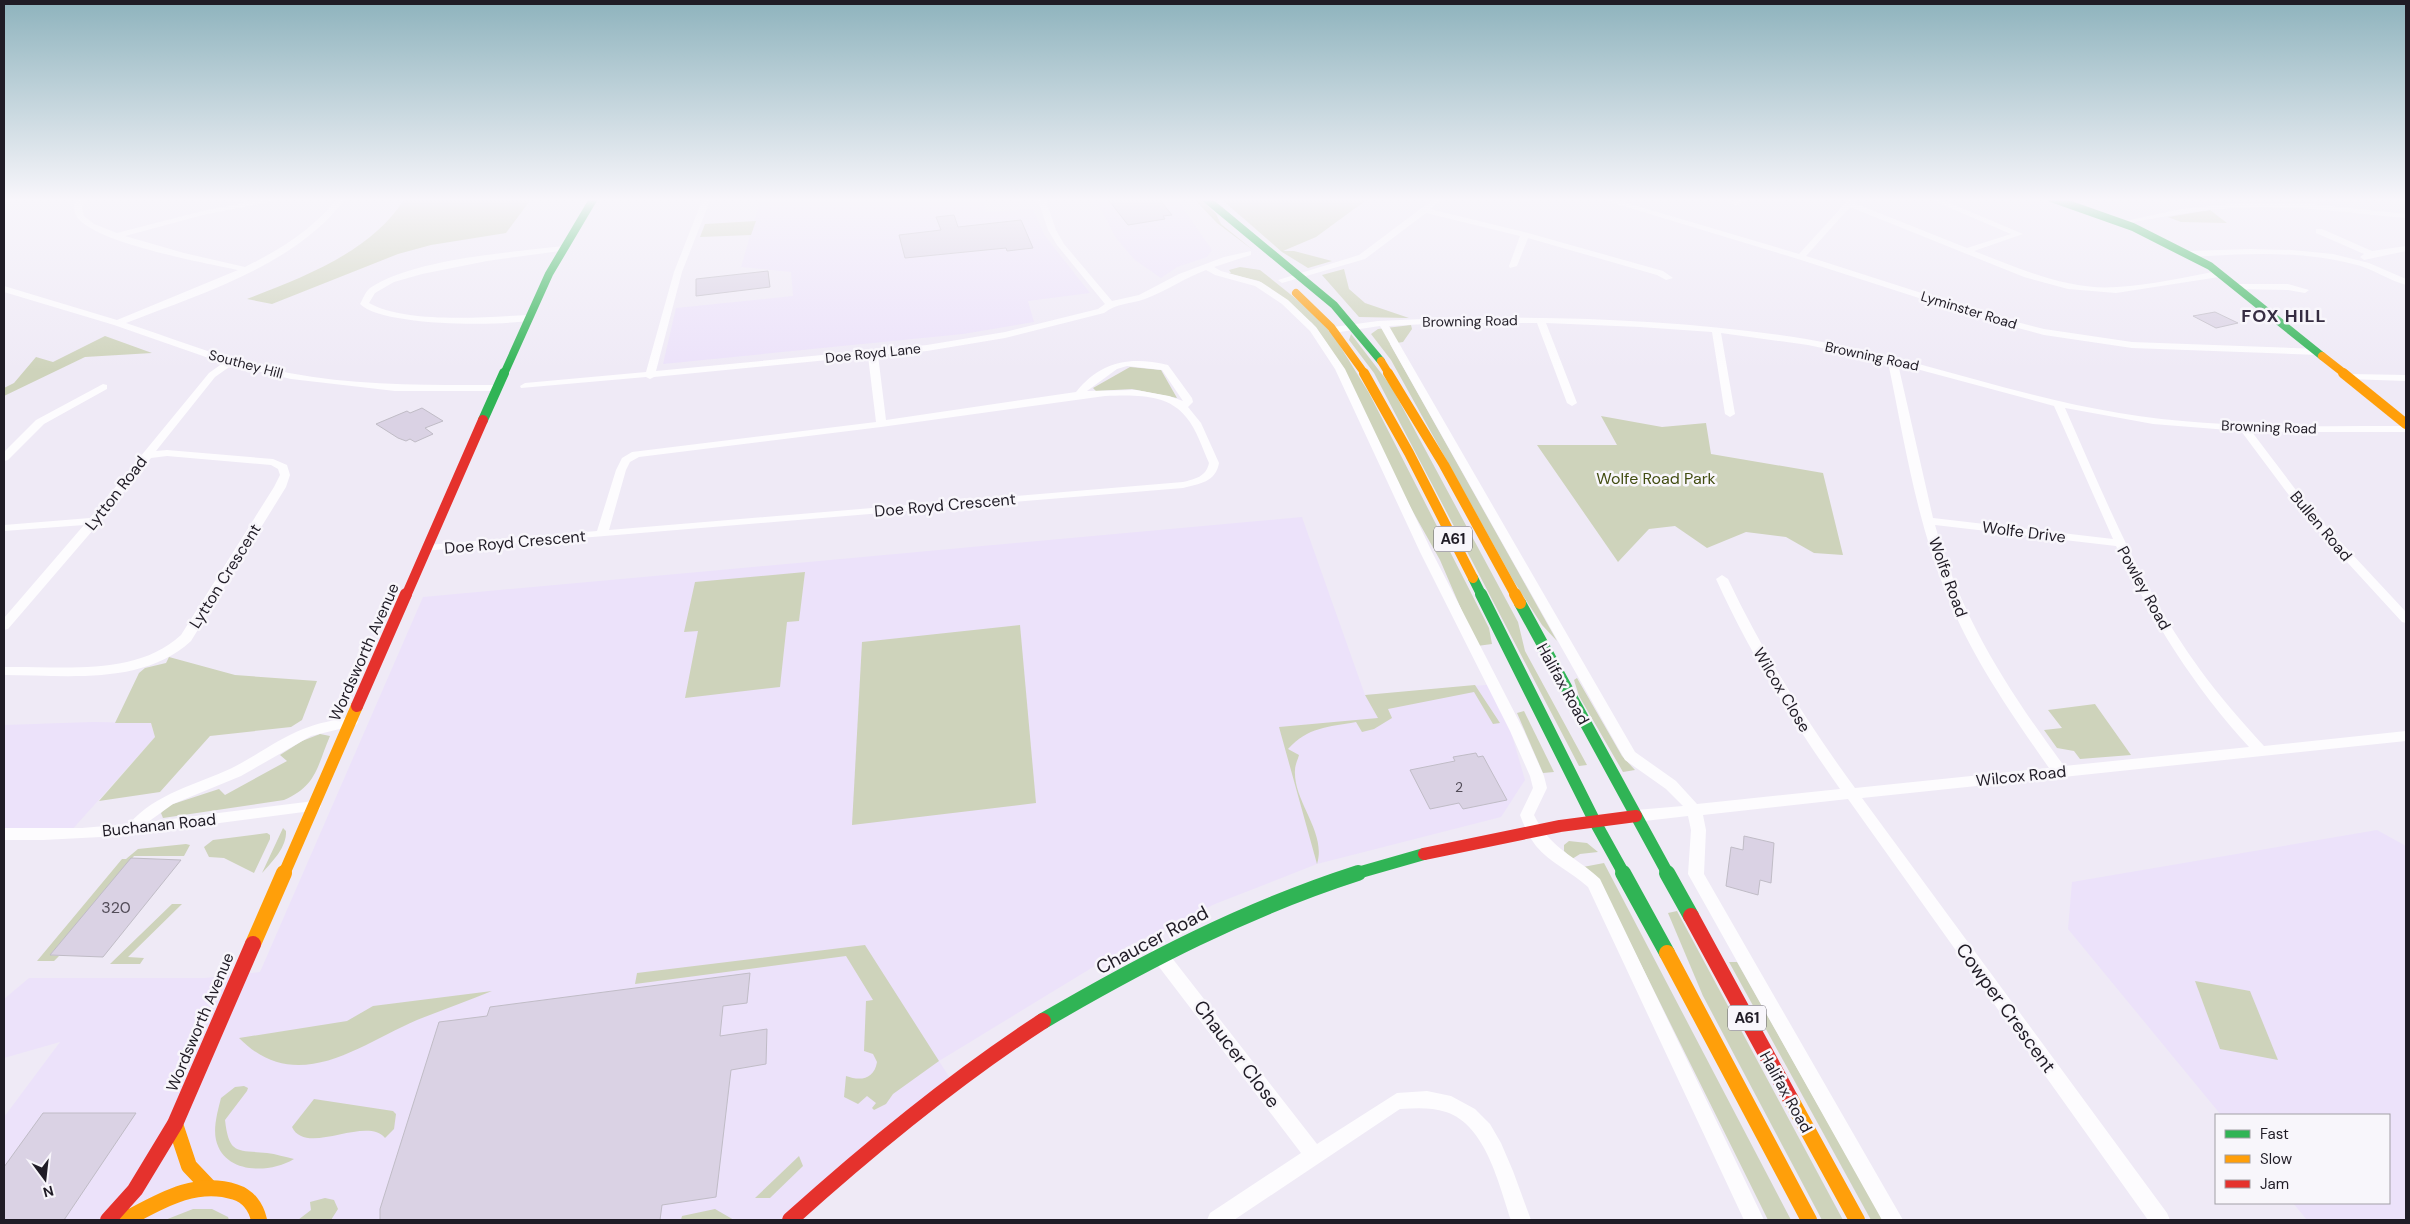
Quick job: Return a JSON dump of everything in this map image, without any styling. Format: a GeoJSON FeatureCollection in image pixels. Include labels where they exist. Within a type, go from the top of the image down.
{"type":"FeatureCollection","features":[{"type":"Feature","properties":{"kind":"main road","name":"Wordsworth Avenue"},"geometry":{"type":"LineString","coordinates":[[108,1220],[135,1190],[174,1124],[216,1024],[351,722],[380,651],[428,549],[528,318],[560,255]]}},
{"type":"Feature","properties":{"kind":"main road"},"geometry":{"type":"LineString","coordinates":[[1250,255],[1254,258],[1261,255]]}},
{"type":"Feature","properties":{"kind":"main road","name":"Halifax Road"},"geometry":{"type":"LineString","coordinates":[[1273,255],[1333,304],[1354,326],[1379,356],[1403,394],[1857,1220]]}},
{"type":"Feature","properties":{"kind":"main road"},"geometry":{"type":"LineString","coordinates":[[2190,255],[2236,287],[2406,424]]}},
{"type":"Feature","properties":{"kind":"main road","name":"Halifax Road"},"geometry":{"type":"LineString","coordinates":[[1279,278],[1315,308],[1360,363],[1379,396],[1515,658],[1594,820],[1693,1001],[1809,1220]]}},
{"type":"Feature","properties":{"kind":"main road","name":"Chaucer Road"},"geometry":{"type":"LineString","coordinates":[[790,1220],[881,1139],[972,1068],[1096,990],[1217,925],[1326,882],[1426,854],[1594,820],[1636,816]]}},
{"type":"Feature","properties":{"kind":"main road"},"geometry":{"type":"LineString","coordinates":[[174,1124],[184,1160],[197,1178],[208,1186]]}},
{"type":"Feature","properties":{"kind":"main road"},"geometry":{"type":"LineString","coordinates":[[125,1220],[188,1190],[208,1186],[233,1188],[251,1200],[259,1220]]}},
{"type":"Feature","properties":{"kind":"street"},"geometry":{"type":"LineString","coordinates":[[185,255],[244,269]]}},
{"type":"Feature","properties":{"kind":"street"},"geometry":{"type":"LineString","coordinates":[[117,323],[244,269],[269,255]]}},
{"type":"Feature","properties":{"kind":"street"},"geometry":{"type":"LineString","coordinates":[[504,255],[424,271],[382,284],[368,293],[364,298],[364,304],[376,311],[414,316],[473,320],[528,318]]}},
{"type":"Feature","properties":{"kind":"street"},"geometry":{"type":"LineString","coordinates":[[650,376],[678,272],[685,255]]}},
{"type":"Feature","properties":{"kind":"street"},"geometry":{"type":"LineString","coordinates":[[1070,255],[1110,304]]}},
{"type":"Feature","properties":{"kind":"street"},"geometry":{"type":"LineString","coordinates":[[1279,278],[1300,276],[1364,255]]}},
{"type":"Feature","properties":{"kind":"street"},"geometry":{"type":"LineString","coordinates":[[1513,266],[1517,255]]}},
{"type":"Feature","properties":{"kind":"street"},"geometry":{"type":"LineString","coordinates":[[1598,255],[1652,270],[1668,278]]}},
{"type":"Feature","properties":{"kind":"street","name":"Lyminster Road"},"geometry":{"type":"LineString","coordinates":[[1795,255],[1987,317],[2069,336],[2160,347],[2319,352]]}},
{"type":"Feature","properties":{"kind":"street"},"geometry":{"type":"LineString","coordinates":[[1977,255],[2049,282],[2086,289],[2130,288],[2219,274]]}},
{"type":"Feature","properties":{"kind":"street"},"geometry":{"type":"LineString","coordinates":[[2318,255],[2355,261],[2406,282]]}},
{"type":"Feature","properties":{"kind":"street"},"geometry":{"type":"LineString","coordinates":[[2355,261],[2368,255]]}},
{"type":"Feature","properties":{"kind":"street","name":"Doe Royd Lane"},"geometry":{"type":"LineString","coordinates":[[525,386],[873,354],[1005,335],[1071,320],[1100,311],[1110,304],[1142,297],[1182,276],[1254,258]]}},
{"type":"Feature","properties":{"kind":"street"},"geometry":{"type":"LineString","coordinates":[[1209,268],[1218,273],[1258,284],[1285,302],[1313,329],[1340,369],[1426,552],[1518,731],[1537,776],[1540,788],[1528,815],[1534,831],[1544,847],[1560,860],[1584,872],[1594,883],[1754,1220]]}},
{"type":"Feature","properties":{"kind":"street"},"geometry":{"type":"LineString","coordinates":[[2236,287],[2288,287],[2305,290]]}},
{"type":"Feature","properties":{"kind":"street","name":"Southey Hill"},"geometry":{"type":"LineString","coordinates":[[4,289],[117,323],[230,362],[291,376],[361,386],[425,389],[498,388]]}},
{"type":"Feature","properties":{"kind":"street","name":"Browning Road"},"geometry":{"type":"LineString","coordinates":[[1333,330],[1354,326],[1449,320],[1540,320],[1627,323],[1716,330],[1806,342],[1892,360],[2059,405],[2149,420],[2243,427],[2406,429]]}},
{"type":"Feature","properties":{"kind":"street"},"geometry":{"type":"LineString","coordinates":[[1540,320],[1572,403]]}},
{"type":"Feature","properties":{"kind":"street","name":"Halifax Road"},"geometry":{"type":"LineString","coordinates":[[1384,324],[1630,756],[1675,789],[1694,810],[1698,823],[1698,843],[1694,860],[1696,874],[1893,1220]]}},
{"type":"Feature","properties":{"kind":"street"},"geometry":{"type":"LineString","coordinates":[[1716,330],[1730,414]]}},
{"type":"Feature","properties":{"kind":"street"},"geometry":{"type":"LineString","coordinates":[[873,354],[881,424]]}},
{"type":"Feature","properties":{"kind":"street","name":"Wolfe Road"},"geometry":{"type":"LineString","coordinates":[[1892,360],[1928,521],[1951,591],[1970,631],[2014,709],[2060,772]]}},
{"type":"Feature","properties":{"kind":"street","name":"Lytton Road"},"geometry":{"type":"LineString","coordinates":[[4,626],[23,607],[95,521],[212,375],[230,362]]}},
{"type":"Feature","properties":{"kind":"street","name":"Doe Royd Crescent"},"geometry":{"type":"LineString","coordinates":[[1079,395],[1087,385],[1120,364],[1159,365],[1169,370],[1187,398],[1188,402],[1183,407]]}},
{"type":"Feature","properties":{"kind":"street"},"geometry":{"type":"LineString","coordinates":[[2350,377],[2406,378]]}},
{"type":"Feature","properties":{"kind":"street"},"geometry":{"type":"LineString","coordinates":[[4,458],[40,422],[103,387]]}},
{"type":"Feature","properties":{"kind":"street","name":"Doe Royd Crescent"},"geometry":{"type":"LineString","coordinates":[[428,549],[602,534],[1193,483],[1210,474],[1214,464],[1196,424],[1183,407],[1160,397],[1143,394],[1108,392],[1079,395],[881,424],[636,454],[626,460],[621,470],[602,534]]}},
{"type":"Feature","properties":{"kind":"street","name":"Powley Road"},"geometry":{"type":"LineString","coordinates":[[2059,405],[2119,543],[2141,587],[2170,634],[2227,713],[2261,751]]}},
{"type":"Feature","properties":{"kind":"street","name":"Bullen Road"},"geometry":{"type":"LineString","coordinates":[[2243,427],[2307,512],[2406,619]]}},
{"type":"Feature","properties":{"kind":"street","name":"Lytton Crescent"},"geometry":{"type":"LineString","coordinates":[[4,671],[100,670],[130,667],[151,661],[173,650],[186,638],[280,487],[285,475],[283,467],[273,462],[176,454],[146,455]]}},
{"type":"Feature","properties":{"kind":"street"},"geometry":{"type":"LineString","coordinates":[[4,528],[95,521]]}},
{"type":"Feature","properties":{"kind":"street","name":"Wolfe Drive"},"geometry":{"type":"LineString","coordinates":[[1928,521],[2119,543]]}},
{"type":"Feature","properties":{"kind":"street","name":"Wilcox Close"},"geometry":{"type":"LineString","coordinates":[[1722,579],[1744,628],[1774,681],[1852,795]]}},
{"type":"Feature","properties":{"kind":"street"},"geometry":{"type":"LineString","coordinates":[[134,828],[152,809],[165,801],[237,772],[317,729],[351,722]]}},
{"type":"Feature","properties":{"kind":"street","name":"Wilcox Road"},"geometry":{"type":"LineString","coordinates":[[1636,816],[2406,736]]}},
{"type":"Feature","properties":{"kind":"street","name":"Cowper Crescent"},"geometry":{"type":"LineString","coordinates":[[1852,795],[2160,1220]]}},
{"type":"Feature","properties":{"kind":"street","name":"Buchanan Road"},"geometry":{"type":"LineString","coordinates":[[4,834],[76,833],[134,828],[314,806]]}},
{"type":"Feature","properties":{"kind":"street","name":"Chaucer Close"},"geometry":{"type":"LineString","coordinates":[[1160,954],[1314,1155]]}},
{"type":"Feature","properties":{"kind":"street"},"geometry":{"type":"LineString","coordinates":[[1217,1220],[1397,1101],[1422,1098],[1448,1103],[1472,1116],[1488,1136],[1500,1161],[1521,1220]]}},
{"type":"Feature","properties":{"kind":"shaded area"},"geometry":{"type":"Polygon","coordinates":[[[744,255],[1060,255],[1090,293],[1028,301],[1034,322],[963,334],[663,364],[676,308],[793,296],[791,272],[741,267],[744,255]]]}},
{"type":"Feature","properties":{"kind":"shaded area"},"geometry":{"type":"Polygon","coordinates":[[[1131,255],[1208,255],[1177,267],[1161,278],[1131,255]]]}},
{"type":"Feature","properties":{"kind":"shaded area"},"geometry":{"type":"Polygon","coordinates":[[[1302,517],[1365,695],[1497,684],[1525,780],[1501,817],[1317,864],[1215,904],[1126,947],[939,1061],[953,1083],[790,1220],[4,1220],[4,1117],[60,1042],[4,1058],[4,999],[29,978],[205,978],[260,972],[423,597],[1302,517]]]}},
{"type":"Feature","properties":{"kind":"shaded area"},"geometry":{"type":"Polygon","coordinates":[[[93,722],[151,723],[155,737],[69,833],[4,828],[4,725],[93,722]]]}},
{"type":"Feature","properties":{"kind":"shaded area"},"geometry":{"type":"Polygon","coordinates":[[[2377,830],[2406,846],[2406,1220],[2307,1220],[2294,1204],[2390,1204],[2390,1114],[2220,1114],[2068,929],[2072,882],[2377,830]]]}},
{"type":"Feature","properties":{"kind":"green space"},"geometry":{"type":"Polygon","coordinates":[[[343,255],[395,255],[272,304],[247,299],[291,282],[343,255]]]}},
{"type":"Feature","properties":{"kind":"green space"},"geometry":{"type":"Polygon","coordinates":[[[1287,255],[1310,255],[1332,261],[1308,268],[1287,255]]]}},
{"type":"Feature","properties":{"kind":"green space"},"geometry":{"type":"Polygon","coordinates":[[[1240,267],[1260,270],[1305,306],[1332,333],[1369,393],[1489,628],[1492,644],[1477,646],[1440,560],[1394,478],[1345,374],[1326,342],[1312,323],[1259,281],[1226,273],[1231,273],[1229,270],[1240,267]]]}},
{"type":"Feature","properties":{"kind":"green space"},"geometry":{"type":"Polygon","coordinates":[[[1344,269],[1349,289],[1365,303],[1409,318],[1359,317],[1322,275],[1344,269]]]}},
{"type":"Feature","properties":{"kind":"green space"},"geometry":{"type":"Polygon","coordinates":[[[1411,325],[1412,329],[1403,342],[1390,344],[1557,641],[1542,625],[1513,580],[1391,360],[1371,334],[1378,329],[1411,325]]]}},
{"type":"Feature","properties":{"kind":"green space"},"geometry":{"type":"Polygon","coordinates":[[[1351,334],[1391,386],[1518,622],[1525,651],[1587,765],[1579,766],[1374,373],[1349,340],[1351,334]]]}},
{"type":"Feature","properties":{"kind":"green space"},"geometry":{"type":"Polygon","coordinates":[[[105,336],[152,353],[85,357],[4,396],[4,388],[14,383],[36,357],[53,362],[105,336]]]}},
{"type":"Feature","properties":{"kind":"green space"},"geometry":{"type":"Polygon","coordinates":[[[1130,367],[1161,370],[1177,398],[1132,389],[1096,391],[1093,388],[1130,367]]]}},
{"type":"Feature","properties":{"kind":"green space","name":"Wolfe Road Park"},"geometry":{"type":"Polygon","coordinates":[[[1601,416],[1662,427],[1706,423],[1711,454],[1823,473],[1843,555],[1814,553],[1786,537],[1746,532],[1707,548],[1675,526],[1649,529],[1618,562],[1537,445],[1617,445],[1601,416]]]}},
{"type":"Feature","properties":{"kind":"green space"},"geometry":{"type":"Polygon","coordinates":[[[805,572],[799,621],[787,622],[780,687],[685,698],[698,631],[684,632],[695,582],[805,572]]]}},
{"type":"Feature","properties":{"kind":"green space"},"geometry":{"type":"Polygon","coordinates":[[[1020,625],[1036,803],[852,825],[862,642],[1020,625]]]}},
{"type":"Feature","properties":{"kind":"green space"},"geometry":{"type":"Polygon","coordinates":[[[169,657],[235,675],[317,681],[302,720],[291,727],[210,736],[160,792],[99,801],[155,737],[151,723],[115,723],[139,673],[145,668],[166,663],[169,657]]]}},
{"type":"Feature","properties":{"kind":"green space"},"geometry":{"type":"Polygon","coordinates":[[[1577,678],[1622,756],[1635,770],[1623,772],[1579,696],[1574,680],[1577,678]]]}},
{"type":"Feature","properties":{"kind":"green space"},"geometry":{"type":"Polygon","coordinates":[[[1475,685],[1500,723],[1493,724],[1474,692],[1388,709],[1392,718],[1374,729],[1362,732],[1356,722],[1319,729],[1303,736],[1288,749],[1299,755],[1295,768],[1296,782],[1318,840],[1317,864],[1279,727],[1378,718],[1365,695],[1475,685]]]}},
{"type":"Feature","properties":{"kind":"green space"},"geometry":{"type":"Polygon","coordinates":[[[2095,704],[2131,755],[2080,759],[2074,751],[2057,748],[2044,730],[2062,728],[2048,710],[2095,704]]]}},
{"type":"Feature","properties":{"kind":"green space"},"geometry":{"type":"Polygon","coordinates":[[[1524,711],[1554,772],[1543,773],[1517,713],[1524,711]]]}},
{"type":"Feature","properties":{"kind":"green space"},"geometry":{"type":"Polygon","coordinates":[[[320,734],[330,736],[310,782],[284,800],[163,818],[161,813],[167,806],[219,789],[225,795],[287,761],[280,755],[302,741],[320,734]]]}},
{"type":"Feature","properties":{"kind":"green space"},"geometry":{"type":"Polygon","coordinates":[[[283,828],[286,831],[284,843],[262,873],[283,828]]]}},
{"type":"Feature","properties":{"kind":"green space"},"geometry":{"type":"Polygon","coordinates":[[[267,833],[270,835],[270,839],[254,873],[224,858],[209,857],[204,847],[213,840],[267,833]]]}},
{"type":"Feature","properties":{"kind":"green space"},"geometry":{"type":"Polygon","coordinates":[[[1569,841],[1587,843],[1598,852],[1580,854],[1572,859],[1564,851],[1564,845],[1569,841]]]}},
{"type":"Feature","properties":{"kind":"green space"},"geometry":{"type":"Polygon","coordinates":[[[190,845],[184,856],[134,856],[50,955],[59,956],[54,961],[37,961],[122,859],[126,859],[138,849],[190,845]]]}},
{"type":"Feature","properties":{"kind":"green space"},"geometry":{"type":"Polygon","coordinates":[[[1604,863],[1791,1220],[1768,1220],[1599,880],[1583,867],[1604,863]]]}},
{"type":"Feature","properties":{"kind":"green space"},"geometry":{"type":"Polygon","coordinates":[[[172,904],[182,904],[128,957],[144,958],[140,964],[110,964],[172,904]]]}},
{"type":"Feature","properties":{"kind":"green space"},"geometry":{"type":"Polygon","coordinates":[[[1677,911],[1843,1220],[1822,1220],[1703,996],[1668,913],[1677,911]]]}},
{"type":"Feature","properties":{"kind":"green space"},"geometry":{"type":"Polygon","coordinates":[[[865,945],[939,1061],[893,1094],[886,1104],[874,1110],[872,1108],[876,1103],[867,1096],[858,1104],[844,1097],[846,1076],[866,1078],[873,1072],[877,1062],[873,1054],[864,1051],[866,1001],[873,1000],[846,956],[635,984],[637,973],[865,945]]]}},
{"type":"Feature","properties":{"kind":"green space"},"geometry":{"type":"Polygon","coordinates":[[[1729,962],[1737,962],[1883,1220],[1871,1220],[1729,962]]]}},
{"type":"Feature","properties":{"kind":"green space"},"geometry":{"type":"Polygon","coordinates":[[[2195,981],[2250,991],[2278,1060],[2220,1049],[2195,981]]]}},
{"type":"Feature","properties":{"kind":"green space"},"geometry":{"type":"Polygon","coordinates":[[[492,991],[417,1020],[350,1052],[306,1065],[283,1064],[261,1055],[239,1038],[347,1021],[373,1006],[492,991]]]}},
{"type":"Feature","properties":{"kind":"green space"},"geometry":{"type":"Polygon","coordinates":[[[244,1086],[248,1088],[247,1091],[225,1120],[229,1140],[232,1145],[242,1150],[270,1153],[294,1159],[272,1167],[249,1168],[238,1165],[228,1159],[221,1151],[216,1140],[215,1130],[221,1098],[235,1087],[244,1086]]]}},
{"type":"Feature","properties":{"kind":"green space"},"geometry":{"type":"Polygon","coordinates":[[[314,1099],[393,1111],[396,1114],[394,1129],[385,1138],[376,1132],[364,1131],[323,1138],[310,1138],[299,1135],[292,1127],[314,1099]]]}},
{"type":"Feature","properties":{"kind":"green space"},"geometry":{"type":"Polygon","coordinates":[[[799,1156],[803,1166],[770,1198],[755,1198],[799,1156]]]}},
{"type":"Feature","properties":{"kind":"green space"},"geometry":{"type":"Polygon","coordinates":[[[325,1198],[334,1200],[338,1209],[331,1220],[298,1220],[311,1210],[310,1202],[325,1198]]]}},
{"type":"Feature","properties":{"kind":"green space"},"geometry":{"type":"Polygon","coordinates":[[[193,1209],[212,1209],[228,1217],[229,1220],[165,1220],[193,1209]]]}},
{"type":"Feature","properties":{"kind":"green space"},"geometry":{"type":"Polygon","coordinates":[[[715,1209],[734,1220],[681,1220],[682,1216],[715,1209]]]}},
{"type":"Feature","properties":{"kind":"building"},"geometry":{"type":"Polygon","coordinates":[[[904,255],[934,255],[905,258],[904,255]]]}},
{"type":"Feature","properties":{"kind":"building"},"geometry":{"type":"Polygon","coordinates":[[[768,271],[770,287],[696,296],[696,279],[768,271]]]}},
{"type":"Feature","properties":{"kind":"building"},"geometry":{"type":"Polygon","coordinates":[[[2215,312],[2238,323],[2216,328],[2193,316],[2215,312]]]}},
{"type":"Feature","properties":{"kind":"building"},"geometry":{"type":"Polygon","coordinates":[[[422,408],[443,421],[425,428],[433,434],[415,442],[410,439],[406,441],[398,438],[376,424],[407,411],[410,413],[422,408]]]}},
{"type":"Feature","properties":{"kind":"building"},"geometry":{"type":"Polygon","coordinates":[[[1476,753],[1478,757],[1483,756],[1507,800],[1463,809],[1459,803],[1430,809],[1410,770],[1455,761],[1453,757],[1476,753]]]}},
{"type":"Feature","properties":{"kind":"building"},"geometry":{"type":"Polygon","coordinates":[[[1744,836],[1774,843],[1771,883],[1760,880],[1758,895],[1726,886],[1731,847],[1743,850],[1744,836]]]}},
{"type":"Feature","properties":{"kind":"building"},"geometry":{"type":"Polygon","coordinates":[[[131,858],[181,860],[103,957],[50,955],[131,858]]]}},
{"type":"Feature","properties":{"kind":"building"},"geometry":{"type":"Polygon","coordinates":[[[750,973],[747,1003],[723,1006],[720,1036],[767,1029],[766,1064],[731,1070],[716,1197],[662,1205],[660,1220],[380,1220],[380,1209],[439,1022],[487,1016],[490,1007],[750,973]]]}},
{"type":"Feature","properties":{"kind":"building"},"geometry":{"type":"Polygon","coordinates":[[[43,1113],[136,1113],[64,1220],[4,1220],[4,1167],[43,1113]]]}},
{"type":"Feature","properties":{"kind":"traffic: fast"},"geometry":{"type":"LineString","coordinates":[[483,420],[549,274],[560,255]]}},
{"type":"Feature","properties":{"kind":"traffic: fast"},"geometry":{"type":"LineString","coordinates":[[1274,255],[1334,305],[1381,361]]}},
{"type":"Feature","properties":{"kind":"traffic: fast"},"geometry":{"type":"LineString","coordinates":[[2189,255],[2210,266],[2322,356]]}},
{"type":"Feature","properties":{"kind":"traffic: fast"},"geometry":{"type":"LineString","coordinates":[[1473,578],[1594,820],[1667,953]]}},
{"type":"Feature","properties":{"kind":"traffic: fast"},"geometry":{"type":"LineString","coordinates":[[1520,603],[1691,916]]}},
{"type":"Feature","properties":{"kind":"traffic: fast"},"geometry":{"type":"LineString","coordinates":[[1043,1021],[1134,969],[1227,923],[1275,902],[1324,884],[1424,854]]}},
{"type":"Feature","properties":{"kind":"traffic: slow"},"geometry":{"type":"LineString","coordinates":[[1296,293],[1315,309],[1331,327],[1360,367],[1397,431],[1473,578]]}},
{"type":"Feature","properties":{"kind":"traffic: slow"},"geometry":{"type":"LineString","coordinates":[[2322,356],[2406,424]]}},
{"type":"Feature","properties":{"kind":"traffic: slow"},"geometry":{"type":"LineString","coordinates":[[1381,361],[1444,465],[1520,603]]}},
{"type":"Feature","properties":{"kind":"traffic: slow"},"geometry":{"type":"LineString","coordinates":[[253,944],[357,706]]}},
{"type":"Feature","properties":{"kind":"traffic: slow"},"geometry":{"type":"LineString","coordinates":[[1667,953],[1809,1220]]}},
{"type":"Feature","properties":{"kind":"traffic: slow"},"geometry":{"type":"LineString","coordinates":[[1790,1098],[1857,1220]]}},
{"type":"Feature","properties":{"kind":"traffic: slow"},"geometry":{"type":"LineString","coordinates":[[175,1124],[189,1166],[208,1186]]}},
{"type":"Feature","properties":{"kind":"traffic: slow"},"geometry":{"type":"LineString","coordinates":[[125,1220],[180,1193],[210,1187],[224,1188],[243,1195],[257,1211],[259,1220]]}},
{"type":"Feature","properties":{"kind":"traffic: jam"},"geometry":{"type":"LineString","coordinates":[[357,706],[483,420]]}},
{"type":"Feature","properties":{"kind":"traffic: jam"},"geometry":{"type":"LineString","coordinates":[[1424,854],[1560,826],[1636,816]]}},
{"type":"Feature","properties":{"kind":"traffic: jam"},"geometry":{"type":"LineString","coordinates":[[1691,916],[1790,1098]]}},
{"type":"Feature","properties":{"kind":"traffic: jam"},"geometry":{"type":"LineString","coordinates":[[108,1220],[135,1190],[175,1124],[253,944]]}},
{"type":"Feature","properties":{"kind":"traffic: jam"},"geometry":{"type":"LineString","coordinates":[[790,1220],[912,1115],[976,1066],[1043,1021]]}},
{"type":"Feature","properties":{"kind":"district","name":"FOX HILL"},"geometry":{"type":"Point","coordinates":[2284,316]}}]}
